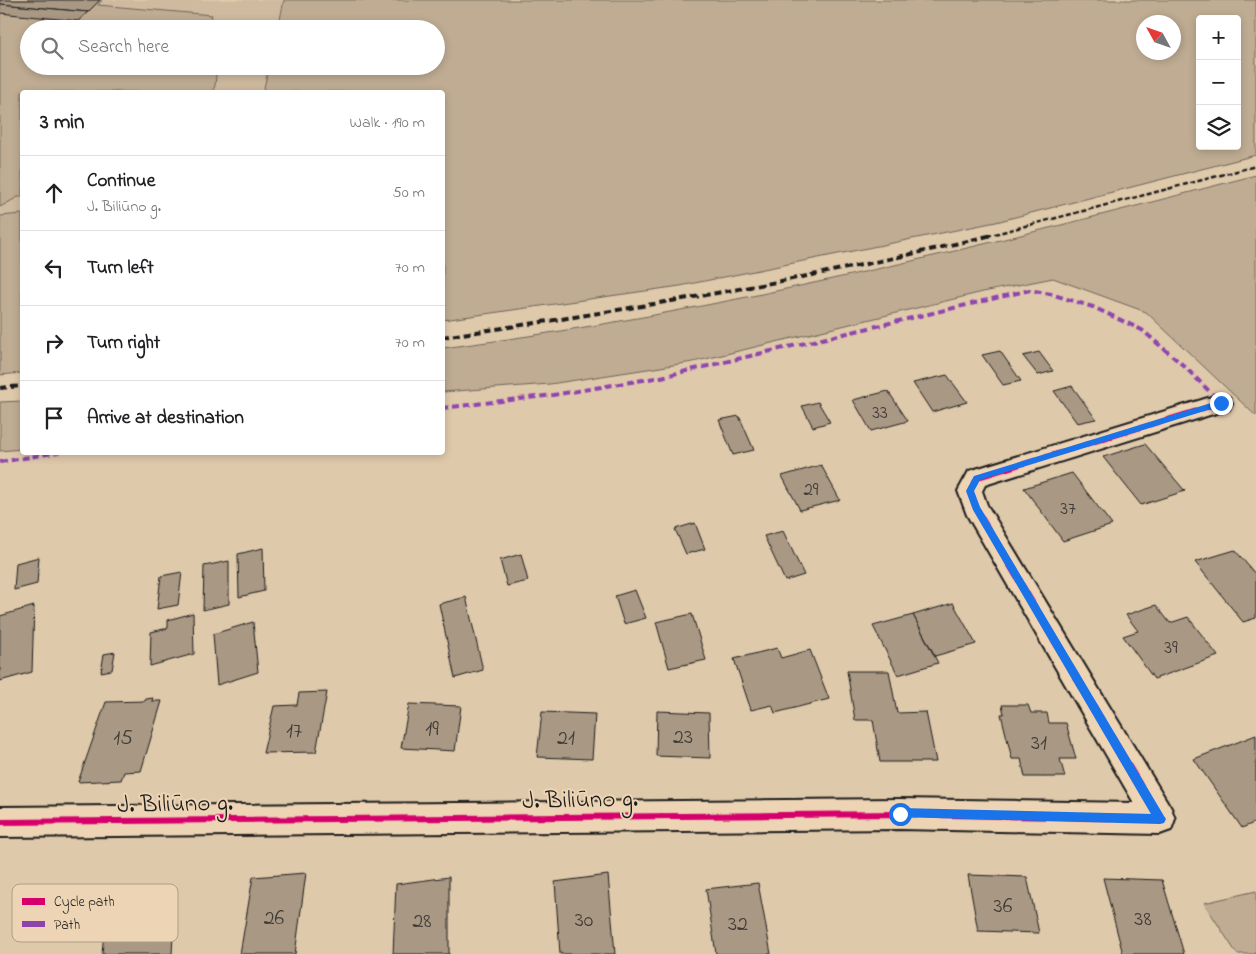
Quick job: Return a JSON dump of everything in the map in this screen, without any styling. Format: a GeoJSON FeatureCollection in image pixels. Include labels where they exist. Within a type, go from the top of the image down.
{"type":"FeatureCollection","features":[{"type":"Feature","properties":{"kind":"street","name":"J. Biliūno g."},"geometry":{"type":"LineString","coordinates":[[0,822],[900,814],[1160,819],[976,508],[970,491],[977,478],[1221,403]]}},
{"type":"Feature","properties":{"kind":"shaded area"},"geometry":{"type":"Polygon","coordinates":[[[0,0],[284,0],[280,20],[20,20],[20,75],[267,75],[263,90],[20,90],[20,214],[0,216],[0,0]]]}},
{"type":"Feature","properties":{"kind":"shaded area"},"geometry":{"type":"Polygon","coordinates":[[[0,0],[102,0],[98,5],[212,15],[211,20],[20,20],[20,75],[216,75],[215,86],[213,90],[20,90],[20,197],[0,207],[0,0]]]}},
{"type":"Feature","properties":{"kind":"shaded area"},"geometry":{"type":"Polygon","coordinates":[[[284,0],[1256,0],[1256,155],[996,222],[680,286],[445,320],[445,90],[263,90],[267,75],[445,75],[445,20],[280,20],[284,0]]]}},
{"type":"Feature","properties":{"kind":"shaded area"},"geometry":{"type":"Polygon","coordinates":[[[1256,175],[1256,416],[1146,312],[1053,278],[983,292],[693,362],[550,384],[445,392],[445,348],[648,316],[750,296],[852,275],[1055,227],[1256,175]]]}},
{"type":"Feature","properties":{"kind":"shaded area"},"geometry":{"type":"Polygon","coordinates":[[[20,214],[20,373],[0,375],[0,216],[20,214]]]}},
{"type":"Feature","properties":{"kind":"shaded area"},"geometry":{"type":"Polygon","coordinates":[[[20,401],[20,449],[0,451],[0,402],[20,401]]]}},
{"type":"Feature","properties":{"kind":"shaded area"},"geometry":{"type":"Polygon","coordinates":[[[1256,891],[1256,954],[1237,954],[1204,903],[1256,891]]]}},
{"type":"Feature","properties":{"kind":"building"},"geometry":{"type":"Polygon","coordinates":[[[0,0],[100,0],[88,12],[0,4],[0,0]]]}},
{"type":"Feature","properties":{"kind":"building"},"geometry":{"type":"Polygon","coordinates":[[[0,4],[88,12],[79,20],[0,13],[0,4]]]}},
{"type":"Feature","properties":{"kind":"building"},"geometry":{"type":"Polygon","coordinates":[[[1000,351],[1021,381],[1003,385],[982,355],[1000,351]]]}},
{"type":"Feature","properties":{"kind":"building"},"geometry":{"type":"Polygon","coordinates":[[[1039,352],[1053,371],[1038,375],[1023,356],[1039,352]]]}},
{"type":"Feature","properties":{"kind":"building"},"geometry":{"type":"Polygon","coordinates":[[[947,375],[967,402],[932,412],[913,383],[947,375]]]}},
{"type":"Feature","properties":{"kind":"building"},"geometry":{"type":"Polygon","coordinates":[[[1072,386],[1096,419],[1077,423],[1054,391],[1072,386]]]}},
{"type":"Feature","properties":{"kind":"building"},"geometry":{"type":"Polygon","coordinates":[[[888,391],[908,421],[871,431],[853,400],[888,391]]]}},
{"type":"Feature","properties":{"kind":"building"},"geometry":{"type":"Polygon","coordinates":[[[818,402],[830,422],[813,427],[802,406],[818,402]]]}},
{"type":"Feature","properties":{"kind":"building"},"geometry":{"type":"Polygon","coordinates":[[[739,416],[754,450],[733,455],[719,420],[739,416]]]}},
{"type":"Feature","properties":{"kind":"building"},"geometry":{"type":"Polygon","coordinates":[[[1145,444],[1185,491],[1141,505],[1103,457],[1145,444]]]}},
{"type":"Feature","properties":{"kind":"building"},"geometry":{"type":"Polygon","coordinates":[[[821,465],[840,500],[800,510],[782,476],[821,465]]]}},
{"type":"Feature","properties":{"kind":"building"},"geometry":{"type":"Polygon","coordinates":[[[1072,473],[1112,525],[1063,541],[1024,488],[1072,473]]]}},
{"type":"Feature","properties":{"kind":"building"},"geometry":{"type":"Polygon","coordinates":[[[695,523],[705,549],[686,554],[675,529],[695,523]]]}},
{"type":"Feature","properties":{"kind":"building"},"geometry":{"type":"Polygon","coordinates":[[[783,531],[804,575],[785,581],[764,536],[783,531]]]}},
{"type":"Feature","properties":{"kind":"building"},"geometry":{"type":"Polygon","coordinates":[[[263,548],[264,591],[239,597],[238,554],[263,548]]]}},
{"type":"Feature","properties":{"kind":"building"},"geometry":{"type":"Polygon","coordinates":[[[1235,550],[1256,575],[1256,618],[1243,622],[1195,562],[1235,550]]]}},
{"type":"Feature","properties":{"kind":"building"},"geometry":{"type":"Polygon","coordinates":[[[521,554],[528,581],[507,586],[500,560],[521,554]]]}},
{"type":"Feature","properties":{"kind":"building"},"geometry":{"type":"Polygon","coordinates":[[[39,557],[37,584],[14,590],[16,563],[39,557]]]}},
{"type":"Feature","properties":{"kind":"building"},"geometry":{"type":"Polygon","coordinates":[[[229,561],[229,604],[203,610],[204,566],[229,561]]]}},
{"type":"Feature","properties":{"kind":"building"},"geometry":{"type":"Polygon","coordinates":[[[182,572],[178,605],[157,609],[161,576],[182,572]]]}},
{"type":"Feature","properties":{"kind":"building"},"geometry":{"type":"Polygon","coordinates":[[[635,590],[646,618],[624,624],[615,596],[635,590]]]}},
{"type":"Feature","properties":{"kind":"building"},"geometry":{"type":"Polygon","coordinates":[[[466,597],[483,670],[455,678],[439,604],[466,597]]]}},
{"type":"Feature","properties":{"kind":"building"},"geometry":{"type":"Polygon","coordinates":[[[953,603],[976,644],[935,656],[913,615],[953,603]]]}},
{"type":"Feature","properties":{"kind":"building"},"geometry":{"type":"Polygon","coordinates":[[[1156,605],[1170,623],[1188,617],[1218,656],[1154,679],[1123,636],[1138,631],[1126,615],[1156,605]]]}},
{"type":"Feature","properties":{"kind":"building"},"geometry":{"type":"Polygon","coordinates":[[[34,606],[32,672],[0,681],[0,616],[34,606]]]}},
{"type":"Feature","properties":{"kind":"building"},"geometry":{"type":"Polygon","coordinates":[[[193,613],[194,654],[150,666],[151,632],[168,628],[168,620],[193,613]]]}},
{"type":"Feature","properties":{"kind":"building"},"geometry":{"type":"Polygon","coordinates":[[[692,614],[706,660],[669,668],[656,622],[692,614]]]}},
{"type":"Feature","properties":{"kind":"building"},"geometry":{"type":"Polygon","coordinates":[[[913,615],[938,663],[898,675],[873,626],[913,615]]]}},
{"type":"Feature","properties":{"kind":"building"},"geometry":{"type":"Polygon","coordinates":[[[253,622],[258,672],[217,685],[213,634],[253,622]]]}},
{"type":"Feature","properties":{"kind":"building"},"geometry":{"type":"Polygon","coordinates":[[[777,648],[781,658],[810,650],[829,699],[775,713],[772,705],[751,710],[734,659],[777,648]]]}},
{"type":"Feature","properties":{"kind":"building"},"geometry":{"type":"Polygon","coordinates":[[[115,652],[112,670],[101,672],[104,654],[115,652]]]}},
{"type":"Feature","properties":{"kind":"building"},"geometry":{"type":"Polygon","coordinates":[[[847,671],[889,671],[897,713],[926,712],[936,762],[880,762],[873,720],[855,720],[847,671]]]}},
{"type":"Feature","properties":{"kind":"building"},"geometry":{"type":"Polygon","coordinates":[[[327,692],[316,752],[263,753],[274,706],[297,705],[299,693],[327,692]]]}},
{"type":"Feature","properties":{"kind":"building"},"geometry":{"type":"Polygon","coordinates":[[[153,698],[152,701],[162,701],[141,771],[124,772],[121,780],[78,782],[106,702],[145,701],[146,699],[153,698]]]}},
{"type":"Feature","properties":{"kind":"building"},"geometry":{"type":"Polygon","coordinates":[[[409,704],[461,706],[455,751],[401,748],[409,704]]]}},
{"type":"Feature","properties":{"kind":"building"},"geometry":{"type":"Polygon","coordinates":[[[1002,705],[1028,705],[1031,713],[1047,713],[1049,723],[1066,723],[1076,759],[1060,759],[1065,777],[1025,777],[1021,759],[1012,759],[1001,714],[1004,714],[1002,705]]]}},
{"type":"Feature","properties":{"kind":"building"},"geometry":{"type":"Polygon","coordinates":[[[657,711],[709,713],[710,758],[656,756],[657,711]]]}},
{"type":"Feature","properties":{"kind":"building"},"geometry":{"type":"Polygon","coordinates":[[[542,712],[595,714],[592,759],[537,757],[542,712]]]}},
{"type":"Feature","properties":{"kind":"building"},"geometry":{"type":"Polygon","coordinates":[[[1256,735],[1256,822],[1242,828],[1194,759],[1256,735]]]}},
{"type":"Feature","properties":{"kind":"building"},"geometry":{"type":"Polygon","coordinates":[[[306,873],[295,954],[240,954],[253,877],[306,873]]]}},
{"type":"Feature","properties":{"kind":"building"},"geometry":{"type":"Polygon","coordinates":[[[608,875],[615,954],[560,954],[555,882],[608,875]]]}},
{"type":"Feature","properties":{"kind":"building"},"geometry":{"type":"Polygon","coordinates":[[[968,875],[1027,877],[1039,933],[978,931],[968,875]]]}},
{"type":"Feature","properties":{"kind":"building"},"geometry":{"type":"Polygon","coordinates":[[[449,877],[449,954],[393,954],[396,884],[449,877]]]}},
{"type":"Feature","properties":{"kind":"building"},"geometry":{"type":"Polygon","coordinates":[[[1103,878],[1162,880],[1184,954],[1123,954],[1103,878]]]}},
{"type":"Feature","properties":{"kind":"building"},"geometry":{"type":"Polygon","coordinates":[[[758,883],[771,954],[716,954],[706,889],[758,883]]]}},
{"type":"Feature","properties":{"kind":"building"},"geometry":{"type":"Polygon","coordinates":[[[103,942],[173,942],[172,954],[102,954],[103,942]]]}},
{"type":"Feature","properties":{"kind":"railway"},"geometry":{"type":"LineString","coordinates":[[987,236],[1256,166]]}},
{"type":"Feature","properties":{"kind":"railway"},"geometry":{"type":"LineString","coordinates":[[445,337],[718,293],[856,266],[992,235]]}},
{"type":"Feature","properties":{"kind":"railway"},"geometry":{"type":"LineString","coordinates":[[0,388],[20,386]]}},
{"type":"Feature","properties":{"kind":"marked path"},"geometry":{"type":"LineString","coordinates":[[445,408],[553,395],[661,377],[1030,290],[1051,294],[1093,307],[1142,330],[1184,366],[1221,403]]}},
{"type":"Feature","properties":{"kind":"marked path"},"geometry":{"type":"LineString","coordinates":[[0,462],[41,455]]}},
{"type":"Feature","properties":{"kind":"cycle path"},"geometry":{"type":"LineString","coordinates":[[1160,819],[976,508],[970,491],[977,478],[1221,403]]}},
{"type":"Feature","properties":{"kind":"cycle path"},"geometry":{"type":"LineString","coordinates":[[0,822],[900,814],[1160,819]]}},
{"type":"Feature","properties":{"kind":"route"},"geometry":{"type":"LineString","coordinates":[[900,814],[1160,819],[976,508],[970,491],[977,478],[1221,403]]}}]}
